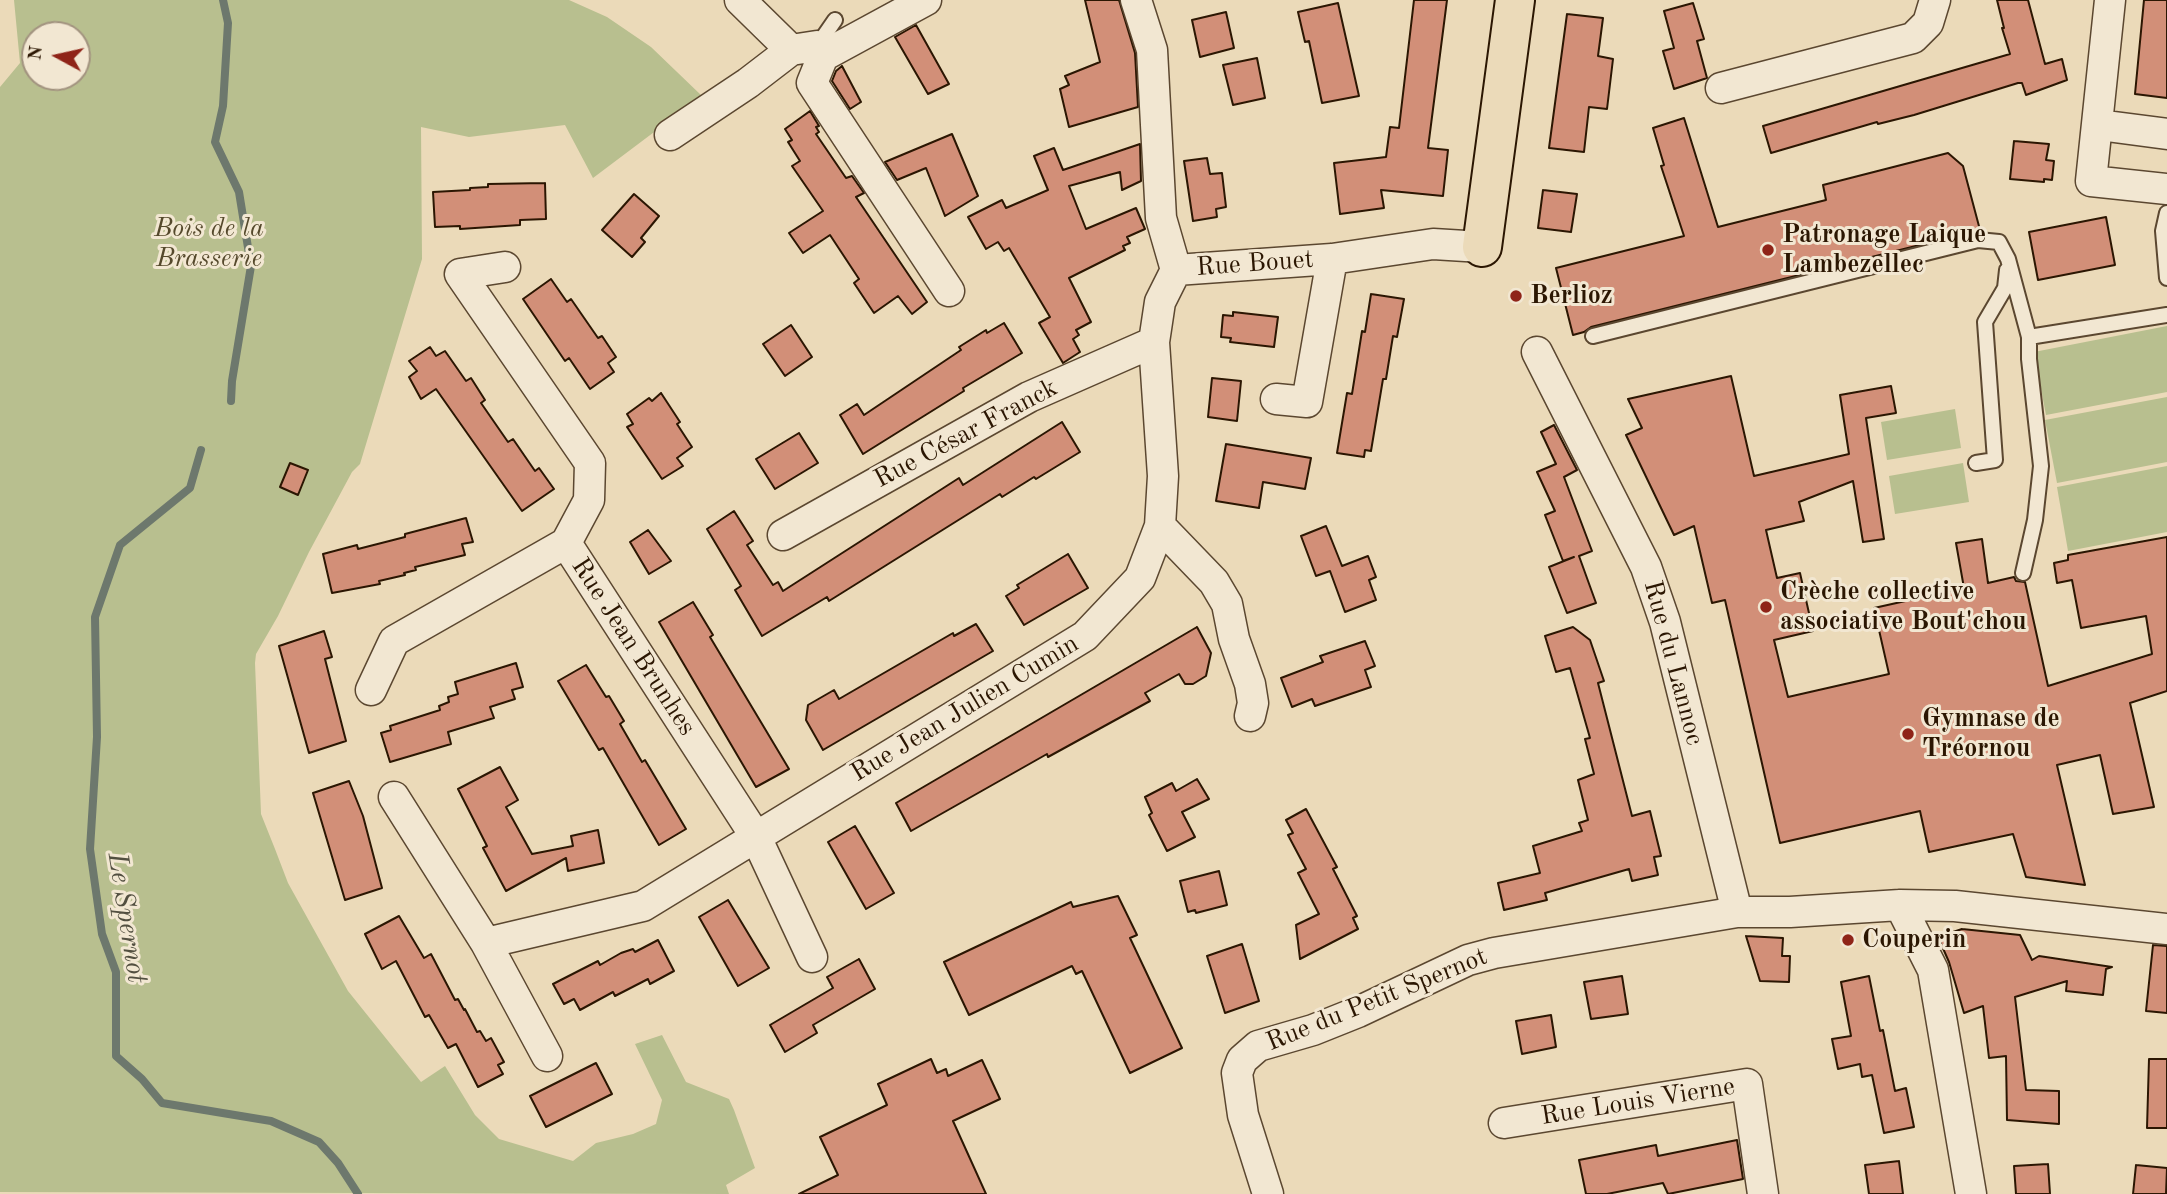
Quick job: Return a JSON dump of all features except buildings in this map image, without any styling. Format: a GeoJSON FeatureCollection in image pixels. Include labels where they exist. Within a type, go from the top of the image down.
{"type":"FeatureCollection","features":[{"type":"Feature","properties":{"kind":"main road"},"geometry":{"type":"LineString","coordinates":[[1482,247],[1516,0]]}},
{"type":"Feature","properties":{"kind":"street"},"geometry":{"type":"LineString","coordinates":[[740,0],[823,56],[812,83],[948,291]]}},
{"type":"Feature","properties":{"kind":"street"},"geometry":{"type":"LineString","coordinates":[[670,135],[748,83],[814,49],[926,0]]}},
{"type":"Feature","properties":{"kind":"street","name":"Rue Bouet"},"geometry":{"type":"LineString","coordinates":[[1136,0],[1152,50],[1161,218],[1176,270],[1332,259],[1433,244],[1482,247]]}},
{"type":"Feature","properties":{"kind":"street"},"geometry":{"type":"LineString","coordinates":[[1721,88],[1913,38],[1928,23],[1935,0]]}},
{"type":"Feature","properties":{"kind":"street"},"geometry":{"type":"LineString","coordinates":[[2110,0],[2099,125],[2091,181],[2167,189]]}},
{"type":"Feature","properties":{"kind":"street"},"geometry":{"type":"LineString","coordinates":[[2099,125],[2167,134]]}},
{"type":"Feature","properties":{"kind":"street"},"geometry":{"type":"LineString","coordinates":[[1276,399],[1307,402],[1332,259]]}},
{"type":"Feature","properties":{"kind":"street","name":"Rue Jean Brunhes"},"geometry":{"type":"LineString","coordinates":[[505,267],[460,274],[590,463],[589,500],[566,543],[756,836],[812,957]]}},
{"type":"Feature","properties":{"kind":"street","name":"Rue Jean Julien Cumin"},"geometry":{"type":"LineString","coordinates":[[486,943],[643,906],[1085,636],[1140,579],[1160,526],[1163,476],[1154,342],[1160,302],[1176,270]]}},
{"type":"Feature","properties":{"kind":"street","name":"Rue César Franck"},"geometry":{"type":"LineString","coordinates":[[783,535],[1029,397],[1154,342]]}},
{"type":"Feature","properties":{"kind":"street","name":"Rue du Lannoc"},"geometry":{"type":"LineString","coordinates":[[1537,352],[1646,567],[1665,622],[1737,912]]}},
{"type":"Feature","properties":{"kind":"street"},"geometry":{"type":"LineString","coordinates":[[1160,526],[1214,582],[1227,604],[1234,639],[1250,684],[1253,703],[1250,716]]}},
{"type":"Feature","properties":{"kind":"street"},"geometry":{"type":"LineString","coordinates":[[371,690],[394,641],[566,543]]}},
{"type":"Feature","properties":{"kind":"street"},"geometry":{"type":"LineString","coordinates":[[394,797],[486,943],[547,1056]]}},
{"type":"Feature","properties":{"kind":"street"},"geometry":{"type":"LineString","coordinates":[[1737,912],[1900,905],[1955,906],[2167,929]]}},
{"type":"Feature","properties":{"kind":"street"},"geometry":{"type":"LineString","coordinates":[[1900,905],[1933,970],[1971,1194]]}},
{"type":"Feature","properties":{"kind":"street","name":"Rue du Petit Spernot"},"geometry":{"type":"LineString","coordinates":[[1268,1194],[1243,1115],[1237,1073],[1242,1060],[1258,1046],[1314,1030],[1358,1012],[1468,960],[1494,953],[1737,912]]}},
{"type":"Feature","properties":{"kind":"street","name":"Rue Louis Vierne"},"geometry":{"type":"LineString","coordinates":[[1504,1123],[1747,1084],[1763,1194]]}},
{"type":"Feature","properties":{"kind":"lane"},"geometry":{"type":"LineString","coordinates":[[814,49],[835,20]]}},
{"type":"Feature","properties":{"kind":"lane"},"geometry":{"type":"LineString","coordinates":[[2167,212],[2163,231],[2167,278]]}},
{"type":"Feature","properties":{"kind":"lane"},"geometry":{"type":"LineString","coordinates":[[1592,336],[1978,240],[1999,242],[2008,258],[2029,337],[2041,466],[2035,520],[2023,573]]}},
{"type":"Feature","properties":{"kind":"lane"},"geometry":{"type":"LineString","coordinates":[[1976,463],[1995,460],[1985,322],[2006,288],[2008,258]]}},
{"type":"Feature","properties":{"kind":"lane"},"geometry":{"type":"LineString","coordinates":[[2029,337],[2167,315]]}},
{"type":"Feature","properties":{"kind":"green space","name":"Bois de la Brasserie"},"geometry":{"type":"Polygon","coordinates":[[[14,0],[569,0],[607,17],[651,47],[702,96],[593,178],[565,125],[469,137],[421,127],[422,259],[360,464],[352,472],[309,552],[256,654],[255,663],[261,814],[288,883],[348,991],[421,1082],[445,1066],[475,1115],[499,1139],[573,1161],[596,1143],[633,1134],[656,1124],[662,1100],[635,1044],[662,1035],[686,1082],[729,1099],[734,1110],[755,1168],[726,1185],[729,1194],[0,1192],[0,87],[20,63],[14,0]]]}},
{"type":"Feature","properties":{"kind":"green space"},"geometry":{"type":"Polygon","coordinates":[[[2167,326],[2167,392],[2046,415],[2034,352],[2167,326]]]}},
{"type":"Feature","properties":{"kind":"green space"},"geometry":{"type":"Polygon","coordinates":[[[2167,397],[2167,462],[2057,483],[2045,420],[2167,397]]]}},
{"type":"Feature","properties":{"kind":"green space"},"geometry":{"type":"Polygon","coordinates":[[[1955,409],[1961,448],[1887,460],[1881,422],[1955,409]]]}},
{"type":"Feature","properties":{"kind":"green space"},"geometry":{"type":"Polygon","coordinates":[[[1963,463],[1969,502],[1895,514],[1889,476],[1963,463]]]}},
{"type":"Feature","properties":{"kind":"green space"},"geometry":{"type":"Polygon","coordinates":[[[2167,466],[2167,532],[2068,551],[2057,487],[2167,466]]]}},
{"type":"Feature","properties":{"kind":"waterway","name":"Le Spernot"},"geometry":{"type":"LineString","coordinates":[[223,0],[228,23],[223,106],[215,142],[239,192],[251,266],[231,401]]}},
{"type":"Feature","properties":{"kind":"waterway","name":"Le Spernot"},"geometry":{"type":"LineString","coordinates":[[201,450],[190,488],[120,545],[95,617],[97,737],[90,849],[102,934],[116,972],[116,1056],[142,1079],[162,1103],[271,1121],[319,1142],[338,1163],[358,1194]]}},
{"type":"Feature","properties":{"kind":"place","name":"Patronage Laique Lambezellec"},"geometry":{"type":"Point","coordinates":[1768,250]}},
{"type":"Feature","properties":{"kind":"place","name":"Berlioz"},"geometry":{"type":"Point","coordinates":[1516,296]}},
{"type":"Feature","properties":{"kind":"place","name":"Crèche collective associative Bout'chou"},"geometry":{"type":"Point","coordinates":[1766,607]}},
{"type":"Feature","properties":{"kind":"place","name":"Gymnase de Tréornou"},"geometry":{"type":"Point","coordinates":[1908,734]}},
{"type":"Feature","properties":{"kind":"place","name":"Couperin"},"geometry":{"type":"Point","coordinates":[1848,940]}}]}
